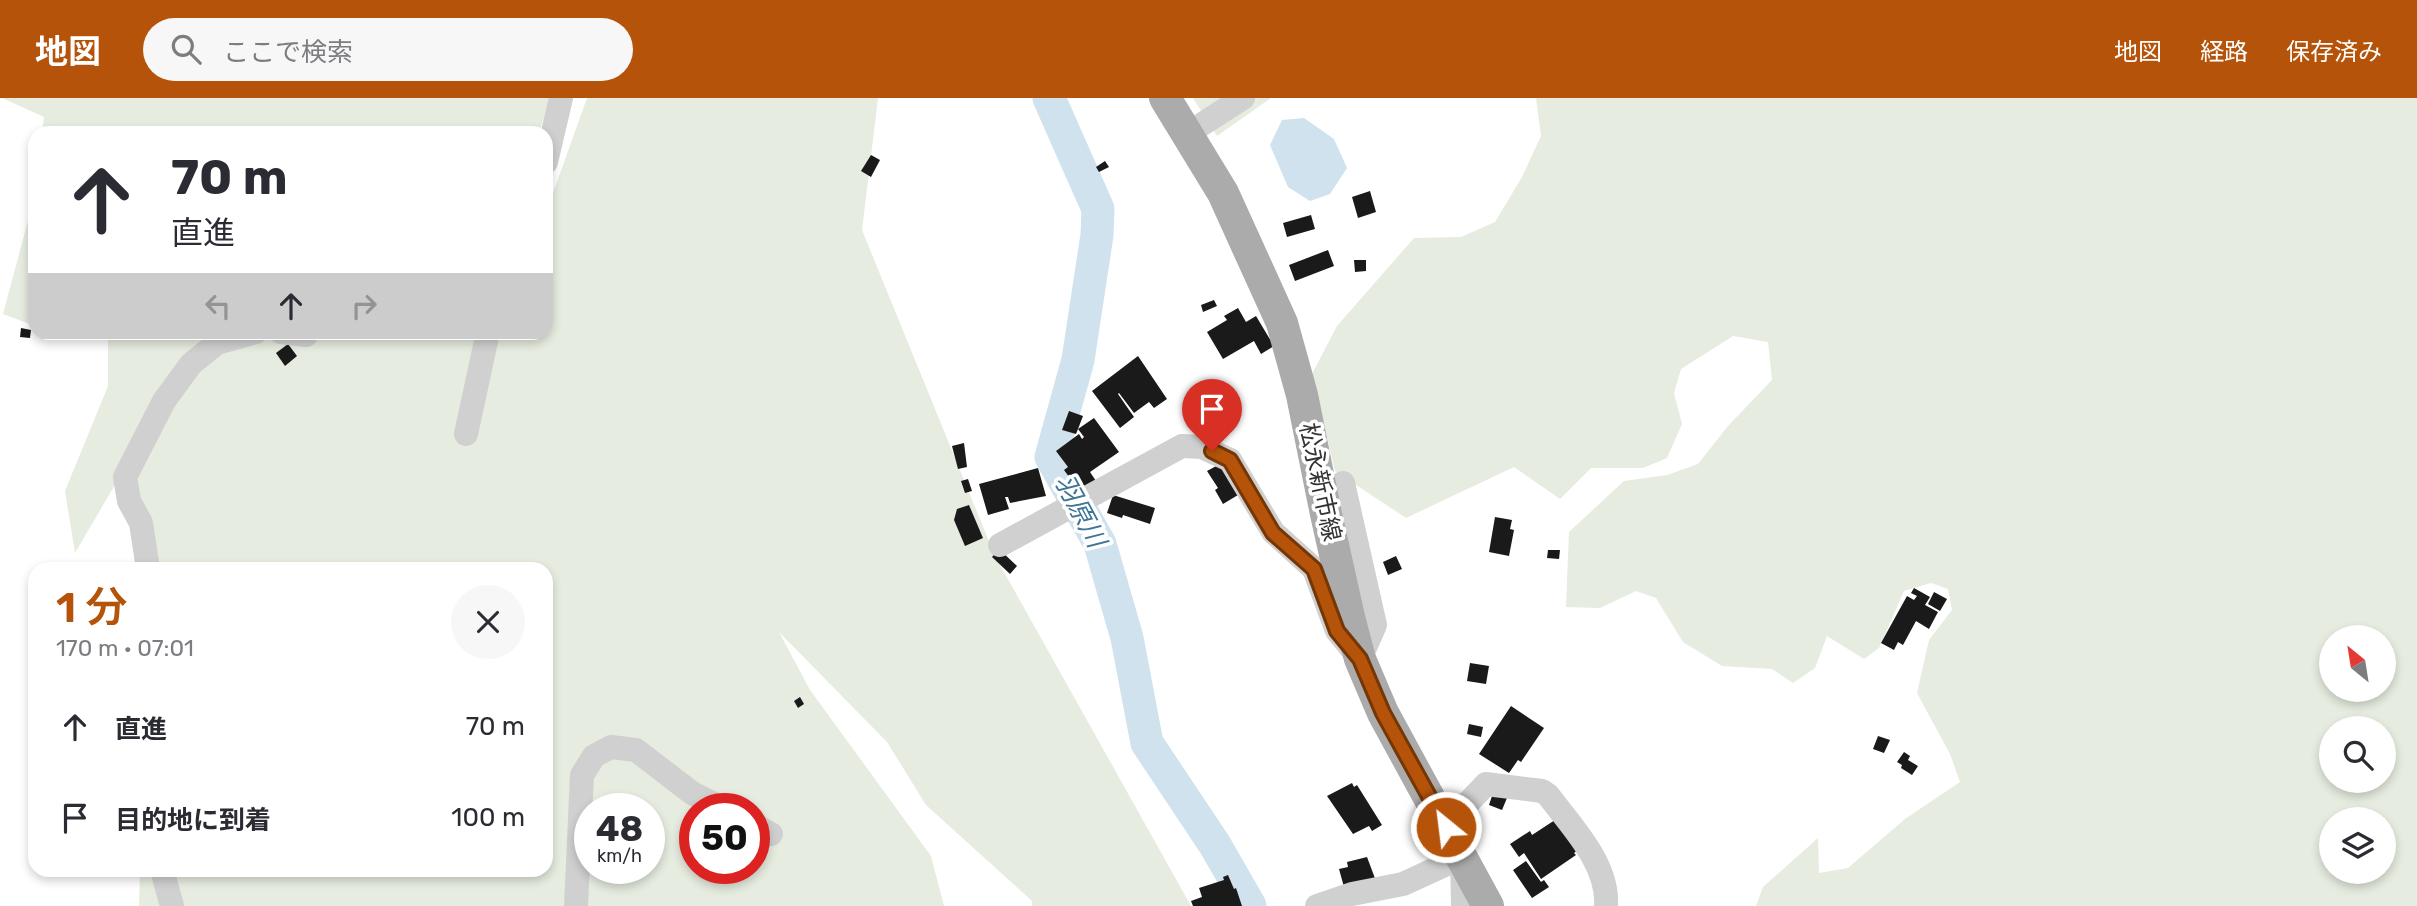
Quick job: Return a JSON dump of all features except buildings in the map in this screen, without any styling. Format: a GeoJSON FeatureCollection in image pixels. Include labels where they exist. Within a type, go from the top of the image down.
{"type":"FeatureCollection","features":[{"type":"Feature","properties":{"kind":"main road","name":"松永新市線"},"geometry":{"type":"LineString","coordinates":[[1165,98],[1223,193],[1282,323],[1302,395],[1328,527],[1360,659],[1383,713],[1488,906]]}},
{"type":"Feature","properties":{"kind":"street"},"geometry":{"type":"LineString","coordinates":[[553,132],[561,98]]}},
{"type":"Feature","properties":{"kind":"street"},"geometry":{"type":"LineString","coordinates":[[1187,134],[1243,98]]}},
{"type":"Feature","properties":{"kind":"street"},"geometry":{"type":"LineString","coordinates":[[147,562],[141,523],[129,501],[125,477],[164,401],[191,364],[217,343],[228,340]]}},
{"type":"Feature","properties":{"kind":"street"},"geometry":{"type":"LineString","coordinates":[[466,434],[486,340]]}},
{"type":"Feature","properties":{"kind":"street"},"geometry":{"type":"LineString","coordinates":[[1000,545],[1182,446],[1202,447],[1230,460],[1273,533],[1314,569],[1337,631],[1360,659],[1375,625],[1343,483]]}},
{"type":"Feature","properties":{"kind":"street"},"geometry":{"type":"LineString","coordinates":[[576,906],[582,775],[594,756],[611,747],[636,750],[692,793]]}},
{"type":"Feature","properties":{"kind":"street"},"geometry":{"type":"LineString","coordinates":[[1446,827],[1486,784],[1542,791],[1548,795],[1591,853],[1607,894],[1606,906]]}},
{"type":"Feature","properties":{"kind":"street"},"geometry":{"type":"LineString","coordinates":[[1317,906],[1352,894],[1403,884],[1462,857],[1463,906]]}},
{"type":"Feature","properties":{"kind":"street"},"geometry":{"type":"LineString","coordinates":[[164,877],[172,906]]}},
{"type":"Feature","properties":{"kind":"shaded area"},"geometry":{"type":"Polygon","coordinates":[[[2,98],[550,98],[541,126],[43,126],[44,117],[2,98]]]}},
{"type":"Feature","properties":{"kind":"shaded area"},"geometry":{"type":"Polygon","coordinates":[[[587,98],[878,98],[862,230],[995,556],[1191,906],[1032,906],[1032,901],[926,805],[887,742],[779,632],[810,690],[931,856],[944,906],[139,906],[140,877],[553,877],[553,562],[135,562],[133,454],[75,553],[65,491],[108,386],[108,340],[553,340],[553,193],[587,98]]]}},
{"type":"Feature","properties":{"kind":"shaded area"},"geometry":{"type":"Polygon","coordinates":[[[1193,98],[1271,98],[1217,136],[1193,98]]]}},
{"type":"Feature","properties":{"kind":"shaded area"},"geometry":{"type":"Polygon","coordinates":[[[1536,98],[2417,98],[2417,906],[1756,906],[1763,887],[1818,838],[1819,873],[1848,868],[1905,819],[1960,782],[1950,754],[1917,693],[1929,640],[1952,610],[1948,589],[1931,583],[1904,591],[1879,648],[1864,659],[1827,636],[1815,668],[1793,683],[1772,669],[1722,666],[1683,642],[1656,598],[1636,591],[1600,608],[1566,607],[1569,532],[1624,481],[1667,475],[1698,464],[1728,426],[1772,380],[1768,342],[1733,336],[1681,369],[1674,393],[1682,424],[1667,458],[1643,468],[1591,468],[1560,499],[1514,467],[1406,518],[1335,471],[1312,374],[1337,326],[1414,238],[1461,237],[1495,222],[1522,177],[1541,136],[1536,98]]]}},
{"type":"Feature","properties":{"kind":"shaded area"},"geometry":{"type":"Polygon","coordinates":[[[28,221],[28,323],[3,314],[28,221]]]}},
{"type":"Feature","properties":{"kind":"water"},"geometry":{"type":"Polygon","coordinates":[[[1304,118],[1334,139],[1347,168],[1330,194],[1310,201],[1288,187],[1270,145],[1282,120],[1304,118]]]}},
{"type":"Feature","properties":{"kind":"waterway","name":"羽原川"},"geometry":{"type":"LineString","coordinates":[[1049,98],[1098,209],[1097,235],[1078,360],[1051,457],[1100,544],[1127,638],[1147,743],[1215,845],[1250,906]]}},
{"type":"Feature","properties":{"kind":"route"},"geometry":{"type":"LineString","coordinates":[[1212,451],[1230,460],[1273,533],[1314,569],[1337,631],[1360,659],[1383,713],[1446,827]]}}]}
